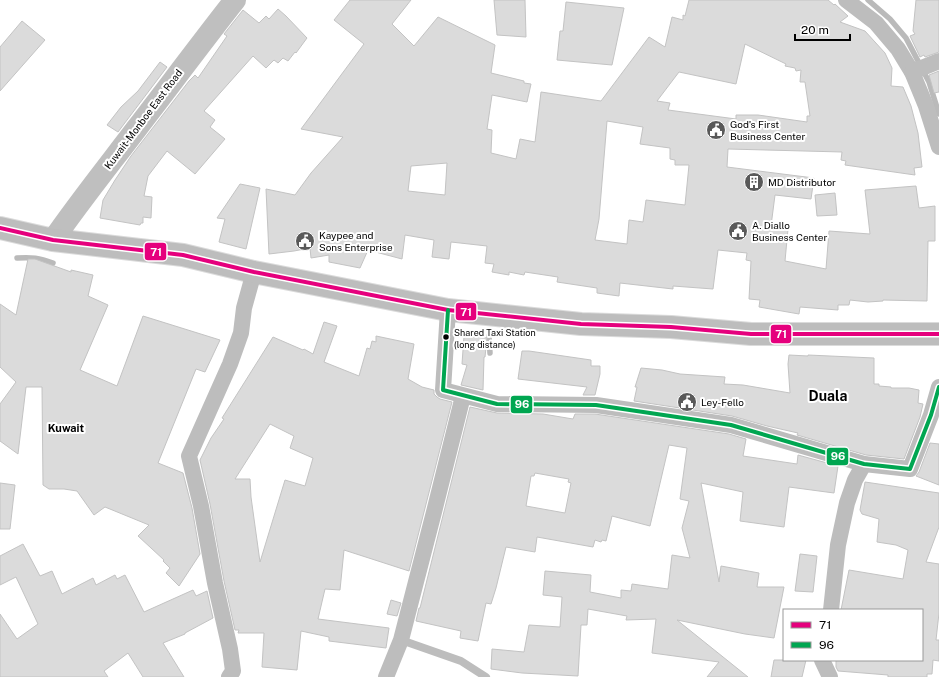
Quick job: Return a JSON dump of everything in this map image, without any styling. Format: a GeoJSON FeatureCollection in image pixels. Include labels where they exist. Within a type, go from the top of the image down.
{"type":"FeatureCollection","features":[{"type":"Feature","properties":{"kind":"highway"},"geometry":{"type":"LineString","coordinates":[[0,228],[53,240],[183,255],[254,272],[448,310],[581,324],[671,327],[751,334],[939,334]]}},
{"type":"Feature","properties":{"kind":"street","name":"Kuwait-Monboe East Road"},"geometry":{"type":"LineString","coordinates":[[53,240],[77,206],[235,0]]}},
{"type":"Feature","properties":{"kind":"street"},"geometry":{"type":"LineString","coordinates":[[846,0],[876,23],[898,50],[912,72],[926,106],[939,148]]}},
{"type":"Feature","properties":{"kind":"street"},"geometry":{"type":"LineString","coordinates":[[912,72],[939,61]]}},
{"type":"Feature","properties":{"kind":"street"},"geometry":{"type":"LineString","coordinates":[[229,677],[233,671],[230,649],[215,583],[201,506],[189,456],[230,364],[241,333],[244,308],[254,272]]}},
{"type":"Feature","properties":{"kind":"street"},"geometry":{"type":"LineString","coordinates":[[448,310],[443,390],[497,404],[596,405],[731,425],[864,464],[910,469],[931,416],[939,387]]}},
{"type":"Feature","properties":{"kind":"street"},"geometry":{"type":"LineString","coordinates":[[386,677],[401,640],[463,396]]}},
{"type":"Feature","properties":{"kind":"street"},"geometry":{"type":"LineString","coordinates":[[831,609],[838,545],[847,503],[855,480],[864,464]]}},
{"type":"Feature","properties":{"kind":"street"},"geometry":{"type":"LineString","coordinates":[[822,661],[830,677]]}},
{"type":"Feature","properties":{"kind":"lane"},"geometry":{"type":"LineString","coordinates":[[401,640],[461,661],[486,677]]}},
{"type":"Feature","properties":{"kind":"building"},"geometry":{"type":"Polygon","coordinates":[[[350,0],[411,0],[392,24],[414,46],[438,17],[495,45],[491,73],[531,84],[527,102],[492,95],[487,129],[492,130],[491,153],[516,159],[520,139],[535,142],[541,92],[601,101],[649,37],[665,47],[672,17],[683,20],[683,15],[685,16],[689,0],[828,0],[834,5],[835,4],[848,16],[840,22],[865,31],[885,53],[892,68],[891,86],[903,87],[911,106],[918,133],[922,167],[914,168],[915,175],[845,165],[846,161],[841,160],[842,152],[728,149],[727,167],[814,178],[811,199],[775,195],[771,226],[788,229],[785,261],[826,269],[829,231],[870,234],[865,190],[916,186],[919,208],[935,206],[935,241],[928,241],[927,301],[883,300],[868,302],[850,300],[849,305],[838,305],[838,310],[800,307],[799,314],[759,307],[760,300],[749,299],[751,261],[746,260],[747,253],[718,250],[713,289],[673,286],[673,289],[620,283],[619,296],[597,293],[597,288],[557,282],[558,277],[525,272],[524,275],[509,272],[509,275],[492,272],[494,264],[485,263],[487,246],[451,242],[449,259],[432,257],[434,240],[405,235],[402,259],[368,250],[360,268],[329,262],[329,255],[311,258],[310,248],[269,254],[266,189],[295,195],[311,173],[343,137],[301,129],[364,44],[334,20],[350,0]],[[745,44],[736,84],[679,72],[657,101],[670,103],[668,110],[736,119],[736,115],[758,115],[807,122],[807,116],[810,116],[805,82],[800,82],[801,70],[796,71],[795,68],[785,66],[786,64],[745,44]],[[607,121],[599,219],[595,240],[627,244],[629,220],[643,222],[646,200],[685,205],[689,165],[675,165],[675,160],[670,159],[670,148],[640,144],[643,127],[607,121]],[[447,163],[411,166],[408,191],[445,195],[447,163]]]}},
{"type":"Feature","properties":{"kind":"building"},"geometry":{"type":"Polygon","coordinates":[[[494,0],[525,0],[526,37],[497,35],[494,0]]]}},
{"type":"Feature","properties":{"kind":"building"},"geometry":{"type":"Polygon","coordinates":[[[916,0],[939,0],[939,52],[925,57],[924,55],[920,57],[910,36],[915,34],[913,31],[916,0]]]}},
{"type":"Feature","properties":{"kind":"building"},"geometry":{"type":"Polygon","coordinates":[[[566,2],[624,8],[612,65],[557,60],[560,31],[563,31],[566,2]]]}},
{"type":"Feature","properties":{"kind":"building"},"geometry":{"type":"Polygon","coordinates":[[[278,9],[307,38],[288,61],[283,58],[278,63],[274,60],[266,68],[253,56],[204,111],[215,120],[210,127],[225,139],[195,174],[167,151],[148,176],[144,196],[152,197],[151,218],[143,217],[143,223],[140,225],[100,218],[103,200],[131,156],[189,81],[195,75],[198,78],[227,36],[224,34],[243,10],[259,23],[266,16],[269,19],[278,9]]]}},
{"type":"Feature","properties":{"kind":"building"},"geometry":{"type":"Polygon","coordinates":[[[22,21],[45,40],[0,91],[0,47],[22,21]]]}},
{"type":"Feature","properties":{"kind":"building"},"geometry":{"type":"Polygon","coordinates":[[[160,62],[167,67],[118,132],[107,125],[121,107],[138,91],[160,62]]]}},
{"type":"Feature","properties":{"kind":"building"},"geometry":{"type":"Polygon","coordinates":[[[939,71],[939,92],[934,93],[929,75],[939,71]]]}},
{"type":"Feature","properties":{"kind":"building"},"geometry":{"type":"Polygon","coordinates":[[[240,184],[260,188],[246,249],[219,242],[225,219],[217,218],[240,184]]]}},
{"type":"Feature","properties":{"kind":"building"},"geometry":{"type":"Polygon","coordinates":[[[835,193],[837,215],[817,216],[815,195],[835,193]]]}},
{"type":"Feature","properties":{"kind":"building"},"geometry":{"type":"Polygon","coordinates":[[[28,259],[35,259],[71,272],[71,270],[93,275],[88,296],[108,305],[80,370],[117,386],[143,316],[220,340],[205,372],[196,369],[158,463],[183,473],[192,508],[200,554],[179,586],[166,573],[170,568],[163,561],[164,560],[138,536],[149,525],[105,507],[94,515],[77,491],[49,489],[43,485],[42,387],[26,387],[18,454],[0,441],[0,404],[16,382],[0,367],[0,304],[16,315],[28,259]]]}},
{"type":"Feature","properties":{"kind":"building"},"geometry":{"type":"Polygon","coordinates":[[[324,322],[337,326],[324,362],[359,376],[367,348],[370,349],[372,341],[376,342],[376,336],[414,344],[408,379],[422,387],[434,390],[434,394],[440,399],[452,402],[409,571],[344,550],[340,590],[325,589],[318,619],[389,628],[386,648],[329,641],[329,637],[301,631],[297,670],[262,667],[264,633],[238,633],[239,630],[235,630],[200,460],[211,438],[224,419],[222,418],[273,337],[313,354],[324,322]],[[270,424],[235,479],[250,479],[260,562],[285,480],[305,486],[313,458],[290,448],[294,436],[270,424]]]}},
{"type":"Feature","properties":{"kind":"building"},"geometry":{"type":"Polygon","coordinates":[[[464,336],[487,338],[484,357],[483,390],[461,385],[467,365],[462,364],[464,336]]]}},
{"type":"Feature","properties":{"kind":"building"},"geometry":{"type":"Polygon","coordinates":[[[522,351],[591,360],[591,366],[600,366],[600,374],[595,395],[583,395],[587,387],[518,379],[522,351]]]}},
{"type":"Feature","properties":{"kind":"building"},"geometry":{"type":"Polygon","coordinates":[[[789,355],[874,358],[874,384],[891,388],[909,388],[919,390],[918,403],[923,404],[920,417],[904,459],[866,455],[797,435],[798,433],[732,416],[634,401],[637,387],[635,387],[641,368],[662,370],[680,374],[725,377],[724,384],[743,385],[790,393],[788,364],[789,355]]]}},
{"type":"Feature","properties":{"kind":"building"},"geometry":{"type":"Polygon","coordinates":[[[470,407],[497,413],[543,414],[573,419],[575,414],[595,414],[729,434],[746,439],[743,456],[797,464],[798,455],[838,466],[834,493],[789,487],[784,527],[740,521],[743,492],[701,483],[719,582],[721,566],[759,573],[757,587],[784,587],[774,638],[745,634],[677,620],[748,677],[707,677],[719,662],[652,653],[656,619],[626,620],[627,616],[588,609],[587,625],[581,625],[578,676],[522,673],[491,669],[492,649],[524,652],[529,625],[560,627],[562,597],[543,595],[545,571],[591,575],[590,592],[621,598],[621,590],[631,591],[632,584],[668,589],[672,555],[690,558],[682,528],[689,501],[680,499],[687,448],[669,445],[650,526],[612,516],[606,541],[602,540],[601,542],[595,540],[593,547],[537,537],[535,552],[506,547],[491,604],[486,603],[478,641],[460,638],[461,631],[416,621],[470,407]],[[535,473],[534,476],[531,476],[526,506],[565,513],[571,483],[568,482],[569,479],[535,473]]]}},
{"type":"Feature","properties":{"kind":"building"},"geometry":{"type":"Polygon","coordinates":[[[930,443],[939,444],[939,485],[916,476],[930,443]]]}},
{"type":"Feature","properties":{"kind":"building"},"geometry":{"type":"Polygon","coordinates":[[[865,482],[939,493],[939,527],[926,562],[939,564],[939,613],[936,640],[939,640],[939,661],[933,660],[932,674],[927,674],[927,677],[888,677],[888,675],[838,671],[836,667],[836,661],[923,661],[923,609],[841,609],[849,570],[903,579],[908,550],[896,545],[877,542],[879,519],[862,514],[860,510],[865,482]]]}},
{"type":"Feature","properties":{"kind":"building"},"geometry":{"type":"Polygon","coordinates":[[[0,483],[15,485],[10,529],[0,529],[0,483]]]}},
{"type":"Feature","properties":{"kind":"building"},"geometry":{"type":"Polygon","coordinates":[[[23,544],[40,576],[52,571],[62,594],[93,578],[96,585],[115,575],[117,579],[125,575],[144,612],[193,590],[196,596],[207,591],[213,618],[185,634],[163,643],[184,677],[143,677],[128,653],[104,671],[108,677],[0,677],[0,614],[17,639],[38,624],[16,577],[0,585],[0,556],[23,544]]]}},
{"type":"Feature","properties":{"kind":"building"},"geometry":{"type":"Polygon","coordinates":[[[800,554],[817,556],[813,592],[795,591],[800,554]]]}},
{"type":"Feature","properties":{"kind":"building"},"geometry":{"type":"Polygon","coordinates":[[[391,600],[401,603],[397,616],[387,614],[391,600]]]}},
{"type":"Feature","properties":{"kind":"building"},"geometry":{"type":"Polygon","coordinates":[[[774,660],[806,661],[802,677],[771,677],[774,660]]]}},
{"type":"Feature","properties":{"kind":"waterway"},"geometry":{"type":"LineString","coordinates":[[868,0],[890,19],[906,38],[929,82],[939,114]]}},
{"type":"Feature","properties":{"kind":"waterway"},"geometry":{"type":"LineString","coordinates":[[17,258],[35,258],[53,263]]}},
{"type":"Feature","properties":{"kind":"waterway"},"geometry":{"type":"LineString","coordinates":[[489,336],[490,353]]}},
{"type":"Feature","properties":{"kind":"transit line","name":"71"},"geometry":{"type":"LineString","coordinates":[[0,228],[53,240],[183,255],[254,272],[448,310],[581,324],[671,327],[751,334],[939,334]]}},
{"type":"Feature","properties":{"kind":"transit line","name":"96"},"geometry":{"type":"LineString","coordinates":[[448,310],[443,390],[497,404],[596,405],[731,425],[864,464],[910,469],[931,415],[939,387]]}},
{"type":"Feature","properties":{"kind":"place","name":"God's First Business Center"},"geometry":{"type":"Point","coordinates":[716,130]}},
{"type":"Feature","properties":{"kind":"place","name":"MD Distributor"},"geometry":{"type":"Point","coordinates":[754,182]}},
{"type":"Feature","properties":{"kind":"place","name":"A. Diallo Business Center"},"geometry":{"type":"Point","coordinates":[738,231]}},
{"type":"Feature","properties":{"kind":"place","name":"Kaypee and Sons Enterprise"},"geometry":{"type":"Point","coordinates":[305,241]}},
{"type":"Feature","properties":{"kind":"place","name":"Shared Taxi Station (long distance)"},"geometry":{"type":"Point","coordinates":[446,337]}},
{"type":"Feature","properties":{"kind":"place","name":"Ley-Fello"},"geometry":{"type":"Point","coordinates":[687,402]}},
{"type":"Feature","properties":{"kind":"district","name":"Duala"},"geometry":{"type":"Point","coordinates":[828,396]}},
{"type":"Feature","properties":{"kind":"district","name":"Kuwait"},"geometry":{"type":"Point","coordinates":[66,428]}}]}
